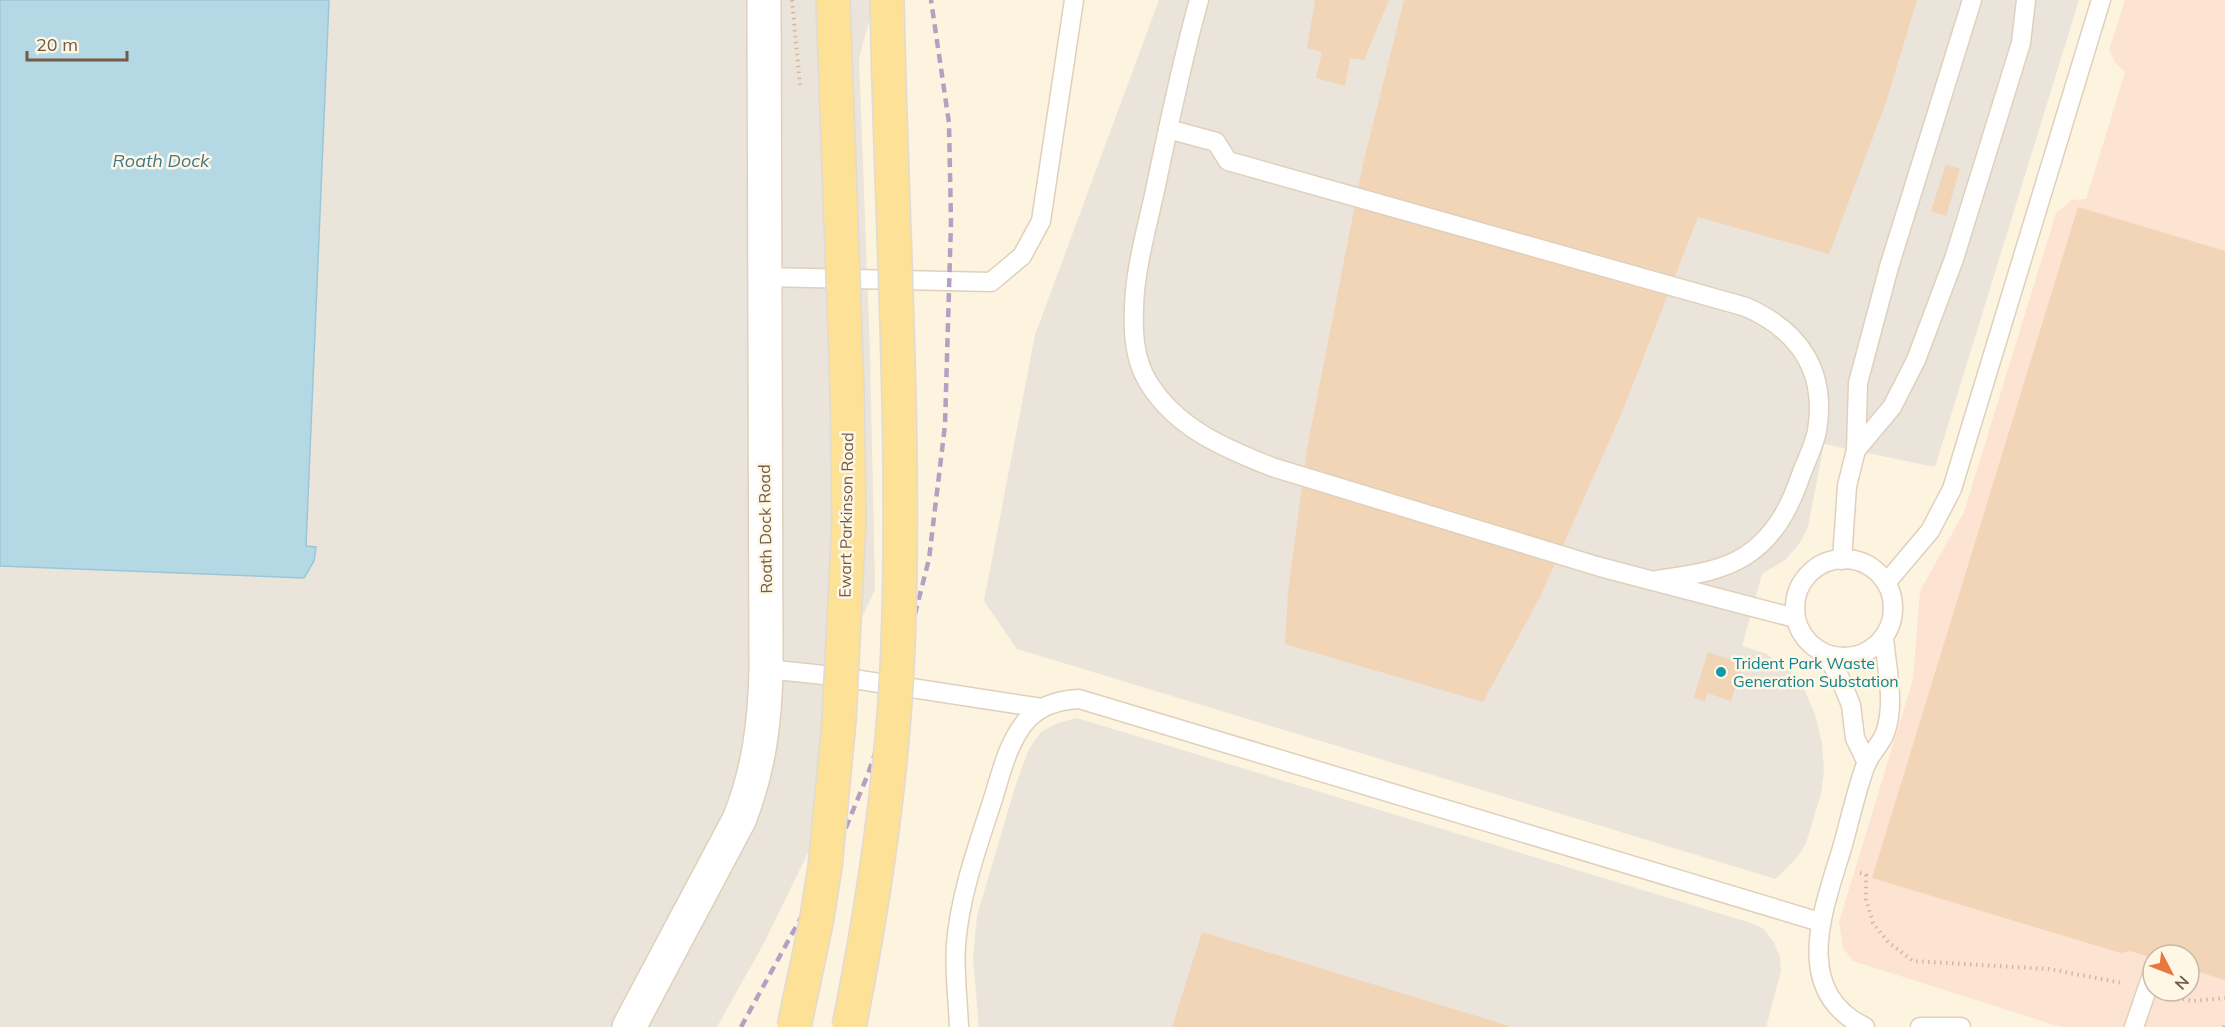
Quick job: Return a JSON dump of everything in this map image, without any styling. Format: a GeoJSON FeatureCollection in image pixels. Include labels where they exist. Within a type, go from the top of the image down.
{"type":"FeatureCollection","features":[{"type":"Feature","properties":{"kind":"main road","name":"Ewart Parkinson Road"},"geometry":{"type":"LineString","coordinates":[[795,1027],[825,867],[839,721],[849,521],[848,389],[833,0]]}},
{"type":"Feature","properties":{"kind":"main road"},"geometry":{"type":"LineString","coordinates":[[849,1027],[879,856],[898,649],[900,490],[887,0]]}},
{"type":"Feature","properties":{"kind":"street","name":"Roath Dock Road"},"geometry":{"type":"LineString","coordinates":[[629,1027],[739,820],[749,796],[761,748],[766,669],[764,0]]}},
{"type":"Feature","properties":{"kind":"lane"},"geometry":{"type":"LineString","coordinates":[[765,277],[991,282],[1022,256],[1041,221],[1074,0]]}},
{"type":"Feature","properties":{"kind":"lane"},"geometry":{"type":"LineString","coordinates":[[1199,0],[1184,54],[1168,129],[1134,305],[1135,348],[1146,380],[1165,407],[1188,426],[1225,448],[1272,467],[1649,581],[1795,618]]}},
{"type":"Feature","properties":{"kind":"lane"},"geometry":{"type":"LineString","coordinates":[[1842,560],[1847,486],[1856,450],[1861,373],[1889,267],[1972,0]]}},
{"type":"Feature","properties":{"kind":"lane"},"geometry":{"type":"LineString","coordinates":[[1856,450],[1892,407],[1916,360],[1954,260],[2021,43],[2026,0]]}},
{"type":"Feature","properties":{"kind":"lane"},"geometry":{"type":"LineString","coordinates":[[1886,583],[1930,531],[1952,489],[2101,0]]}},
{"type":"Feature","properties":{"kind":"lane"},"geometry":{"type":"LineString","coordinates":[[1168,129],[1216,142],[1228,161],[1746,308],[1767,316],[1793,336],[1810,364],[1819,401],[1817,433],[1793,497],[1779,525],[1745,556],[1711,572],[1649,581]]}},
{"type":"Feature","properties":{"kind":"lane"},"geometry":{"type":"LineString","coordinates":[[1825,654],[1841,657],[1857,656],[1872,648],[1884,637],[1891,622],[1893,606],[1886,583],[1869,566],[1854,560],[1823,564],[1809,573],[1800,586],[1795,602],[1795,618],[1806,639],[1825,654],[1839,676],[1847,695],[1855,738],[1867,763]]}},
{"type":"Feature","properties":{"kind":"lane"},"geometry":{"type":"LineString","coordinates":[[1865,1027],[1844,1022],[1822,977],[1818,956],[1820,922],[1867,763],[1886,732],[1890,697],[1884,637]]}},
{"type":"Feature","properties":{"kind":"lane"},"geometry":{"type":"LineString","coordinates":[[766,669],[834,676],[1042,708]]}},
{"type":"Feature","properties":{"kind":"lane"},"geometry":{"type":"LineString","coordinates":[[959,1027],[956,947],[960,910],[1010,747],[1026,721],[1042,708],[1059,700],[1079,699],[1820,922]]}},
{"type":"Feature","properties":{"kind":"lane"},"geometry":{"type":"LineString","coordinates":[[2134,1027],[2145,1003]]}},
{"type":"Feature","properties":{"kind":"lane"},"geometry":{"type":"LineString","coordinates":[[1920,1027],[1960,1027]]}},
{"type":"Feature","properties":{"kind":"path"},"geometry":{"type":"LineString","coordinates":[[792,0],[800,91]]}},
{"type":"Feature","properties":{"kind":"path"},"geometry":{"type":"LineString","coordinates":[[1836,866],[1866,874],[1866,899],[1873,923],[1888,942],[1913,961],[2049,969],[2141,983]]}},
{"type":"Feature","properties":{"kind":"path"},"geometry":{"type":"LineString","coordinates":[[2201,1000],[2225,998]]}},
{"type":"Feature","properties":{"kind":"path"},"geometry":{"type":"LineString","coordinates":[[2224,1027],[2225,1022]]}},
{"type":"Feature","properties":{"kind":"shaded area"},"geometry":{"type":"Polygon","coordinates":[[[0,0],[875,0],[859,58],[870,352],[875,590],[834,676],[819,830],[765,941],[717,1027],[0,1027],[0,0]]]}},
{"type":"Feature","properties":{"kind":"shaded area"},"geometry":{"type":"Polygon","coordinates":[[[1159,0],[2079,0],[1935,467],[1824,444],[1808,527],[1800,543],[1785,560],[1762,574],[1742,646],[1767,654],[1789,670],[1805,691],[1815,714],[1822,743],[1824,772],[1821,794],[1806,843],[1799,855],[1776,879],[1017,649],[984,601],[1035,335],[1159,0]]]}},
{"type":"Feature","properties":{"kind":"shaded area"},"geometry":{"type":"Polygon","coordinates":[[[2125,0],[2225,0],[2225,1027],[2061,1027],[1853,961],[1843,948],[1839,922],[1913,679],[1920,591],[1964,512],[2056,213],[2072,200],[2086,199],[2125,72],[2116,64],[2109,50],[2125,0]]]}},
{"type":"Feature","properties":{"kind":"shaded area"},"geometry":{"type":"Polygon","coordinates":[[[1077,718],[1748,922],[1764,929],[1780,957],[1781,971],[1766,1027],[979,1027],[973,959],[977,916],[1015,787],[1029,749],[1041,732],[1058,723],[1077,718]]]}},
{"type":"Feature","properties":{"kind":"water","name":"Roath Dock"},"geometry":{"type":"Polygon","coordinates":[[[0,0],[329,0],[306,546],[316,547],[314,561],[304,578],[0,566],[0,0]]]}},
{"type":"Feature","properties":{"kind":"building"},"geometry":{"type":"Polygon","coordinates":[[[1315,0],[1389,0],[1364,60],[1350,58],[1345,86],[1316,78],[1322,52],[1307,48],[1315,0]]]}},
{"type":"Feature","properties":{"kind":"building"},"geometry":{"type":"Polygon","coordinates":[[[1404,0],[1917,0],[1886,102],[1829,254],[1698,217],[1623,410],[1540,597],[1483,702],[1285,644],[1288,592],[1307,449],[1363,164],[1404,0]]]}},
{"type":"Feature","properties":{"kind":"building"},"geometry":{"type":"Polygon","coordinates":[[[1946,164],[1960,169],[1946,216],[1931,211],[1946,164]]]}},
{"type":"Feature","properties":{"kind":"building"},"geometry":{"type":"Polygon","coordinates":[[[2078,207],[2225,251],[2225,980],[2201,973],[2201,943],[2141,943],[2141,954],[2130,951],[2121,953],[1872,878],[2078,207]]]}},
{"type":"Feature","properties":{"kind":"building","name":"Trident Park Waste Generation Substation"},"geometry":{"type":"Polygon","coordinates":[[[1708,652],[1743,664],[1731,701],[1707,693],[1705,702],[1694,697],[1708,652]]]}},
{"type":"Feature","properties":{"kind":"building"},"geometry":{"type":"Polygon","coordinates":[[[1202,932],[1509,1026],[1509,1027],[1172,1027],[1202,932]]]}},
{"type":"Feature","properties":{"kind":"railway"},"geometry":{"type":"LineString","coordinates":[[741,1027],[833,859],[868,774],[892,704],[929,559],[945,425],[951,222],[949,123],[931,0]]}},
{"type":"Feature","properties":{"kind":"place","name":"Trident Park Waste Generation Substation"},"geometry":{"type":"Point","coordinates":[1721,672]}}]}
